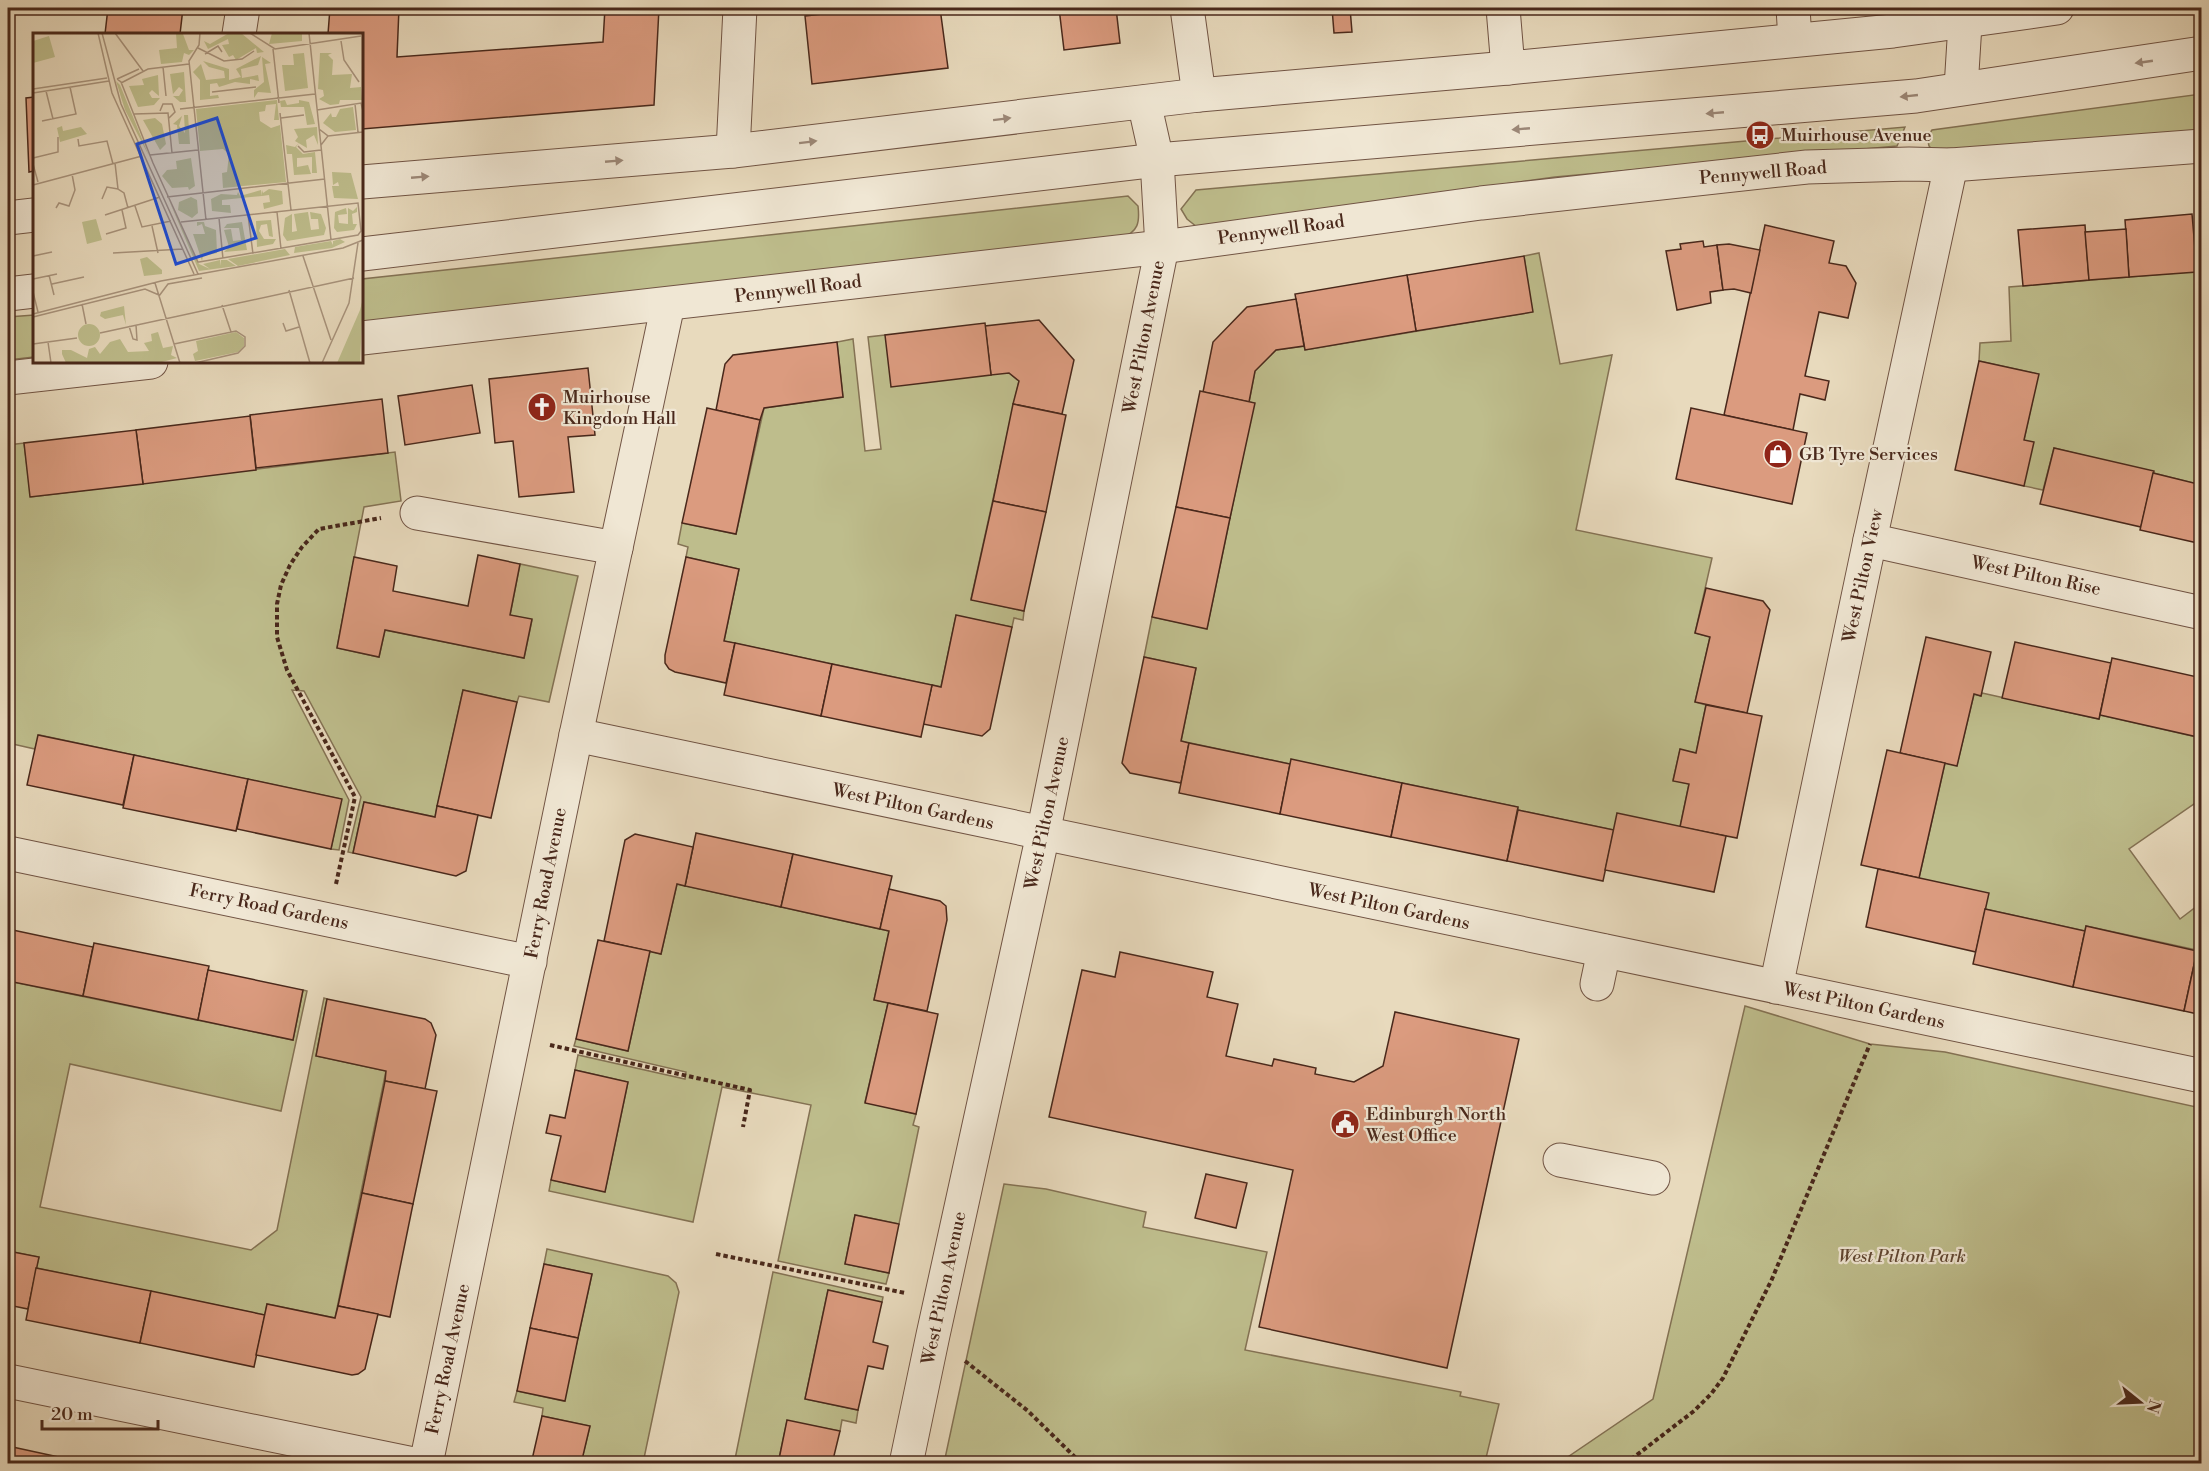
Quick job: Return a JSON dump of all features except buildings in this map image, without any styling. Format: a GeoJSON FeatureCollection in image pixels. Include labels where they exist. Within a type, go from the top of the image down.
{"type":"FeatureCollection","features":[{"type":"Feature","properties":{"kind":"street"},"geometry":{"type":"LineString","coordinates":[[239,33],[243,8]]}},
{"type":"Feature","properties":{"kind":"street"},"geometry":{"type":"LineString","coordinates":[[733,151],[740,8]]}},
{"type":"Feature","properties":{"kind":"street"},"geometry":{"type":"LineString","coordinates":[[1188,8],[1199,95]]}},
{"type":"Feature","properties":{"kind":"street"},"geometry":{"type":"LineString","coordinates":[[1503,8],[1508,68]]}},
{"type":"Feature","properties":{"kind":"street"},"geometry":{"type":"LineString","coordinates":[[1793,8],[1796,40]]}},
{"type":"Feature","properties":{"kind":"street"},"geometry":{"type":"LineString","coordinates":[[363,182],[733,151],[1199,95],[1893,31],[1965,14],[2057,8]]}},
{"type":"Feature","properties":{"kind":"street"},"geometry":{"type":"LineString","coordinates":[[1960,88],[1965,14]]}},
{"type":"Feature","properties":{"kind":"street"},"geometry":{"type":"LineString","coordinates":[[363,254],[1157,160],[1916,96],[2202,53]]}},
{"type":"Feature","properties":{"kind":"street"},"geometry":{"type":"LineString","coordinates":[[1144,102],[1157,160]]}},
{"type":"Feature","properties":{"kind":"street","name":"Pennywell Road"},"geometry":{"type":"LineString","coordinates":[[363,338],[1162,247],[1481,203],[1795,168],[1909,164],[1951,165],[2202,146]]}},
{"type":"Feature","properties":{"kind":"street","name":"West Pilton Avenue"},"geometry":{"type":"LineString","coordinates":[[906,1464],[1044,834],[1162,247],[1157,160]]}},
{"type":"Feature","properties":{"kind":"street","name":"West Pilton View"},"geometry":{"type":"LineString","coordinates":[[1776,987],[1951,165]]}},
{"type":"Feature","properties":{"kind":"street"},"geometry":{"type":"LineString","coordinates":[[8,218],[33,216]]}},
{"type":"Feature","properties":{"kind":"street"},"geometry":{"type":"LineString","coordinates":[[8,294],[33,291]]}},
{"type":"Feature","properties":{"kind":"street","name":"Ferry Road Avenue"},"geometry":{"type":"LineString","coordinates":[[426,1464],[576,735],[668,304]]}},
{"type":"Feature","properties":{"kind":"street"},"geometry":{"type":"LineString","coordinates":[[8,378],[141,363]]}},
{"type":"Feature","properties":{"kind":"street"},"geometry":{"type":"LineString","coordinates":[[417,513],[616,548]]}},
{"type":"Feature","properties":{"kind":"street","name":"West Pilton Rise"},"geometry":{"type":"LineString","coordinates":[[1870,540],[2202,613]]}},
{"type":"Feature","properties":{"kind":"street","name":"West Pilton Gardens"},"geometry":{"type":"LineString","coordinates":[[576,735],[2202,1076]]}},
{"type":"Feature","properties":{"kind":"street","name":"Ferry Road Gardens"},"geometry":{"type":"LineString","coordinates":[[8,853],[530,962]]}},
{"type":"Feature","properties":{"kind":"street"},"geometry":{"type":"LineString","coordinates":[[1598,984],[1604,951]]}},
{"type":"Feature","properties":{"kind":"street"},"geometry":{"type":"LineString","coordinates":[[1560,1160],[1653,1178]]}},
{"type":"Feature","properties":{"kind":"street"},"geometry":{"type":"LineString","coordinates":[[8,1381],[413,1464]]}},
{"type":"Feature","properties":{"kind":"path"},"geometry":{"type":"LineString","coordinates":[[329,920],[355,797],[287,670],[277,637],[277,604],[281,585],[302,547],[319,529],[417,513]]}},
{"type":"Feature","properties":{"kind":"path"},"geometry":{"type":"LineString","coordinates":[[1625,1464],[1694,1411],[1723,1378],[1772,1279],[1870,1044],[1882,1009]]}},
{"type":"Feature","properties":{"kind":"path"},"geometry":{"type":"LineString","coordinates":[[514,1037],[750,1089],[743,1126]]}},
{"type":"Feature","properties":{"kind":"path"},"geometry":{"type":"LineString","coordinates":[[716,1254],[940,1301]]}},
{"type":"Feature","properties":{"kind":"path"},"geometry":{"type":"LineString","coordinates":[[933,1335],[1028,1411],[1082,1464]]}},
{"type":"Feature","properties":{"kind":"green space"},"geometry":{"type":"Polygon","coordinates":[[[2201,94],[2201,135],[1935,153],[1929,146],[1927,137],[1932,130],[2201,94]]]}},
{"type":"Feature","properties":{"kind":"green space"},"geometry":{"type":"Polygon","coordinates":[[[1905,127],[1897,146],[1555,177],[1197,227],[1187,219],[1181,209],[1196,190],[1905,127]]]}},
{"type":"Feature","properties":{"kind":"green space"},"geometry":{"type":"Polygon","coordinates":[[[1128,196],[1138,206],[1139,217],[1132,233],[1122,239],[363,322],[363,279],[1128,196]]]}},
{"type":"Feature","properties":{"kind":"green space"},"geometry":{"type":"Polygon","coordinates":[[[1539,253],[1560,364],[1612,355],[1576,530],[1712,558],[1695,633],[1710,637],[1695,702],[1706,705],[1696,753],[1680,750],[1673,780],[1689,784],[1680,827],[1614,830],[1518,810],[1518,807],[1292,760],[1290,764],[1181,741],[1196,668],[1144,657],[1152,617],[1207,628],[1254,403],[1249,402],[1255,371],[1276,350],[1304,346],[1305,350],[1532,312],[1524,256],[1539,253]]]}},
{"type":"Feature","properties":{"kind":"green space"},"geometry":{"type":"Polygon","coordinates":[[[2201,271],[2201,485],[2054,448],[2043,490],[2024,486],[2024,440],[2038,374],[1979,361],[1980,343],[2011,341],[2009,287],[2201,271]]]}},
{"type":"Feature","properties":{"kind":"green space"},"geometry":{"type":"Polygon","coordinates":[[[33,315],[33,357],[8,360],[8,317],[33,315]]]}},
{"type":"Feature","properties":{"kind":"green space"},"geometry":{"type":"Polygon","coordinates":[[[885,335],[1009,373],[1019,381],[971,599],[1024,611],[1023,620],[1014,618],[1012,627],[956,616],[941,687],[724,641],[739,569],[686,557],[688,547],[678,544],[682,523],[736,534],[764,408],[843,397],[837,342],[853,339],[865,451],[881,449],[868,337],[885,335]]]}},
{"type":"Feature","properties":{"kind":"green space"},"geometry":{"type":"Polygon","coordinates":[[[24,443],[31,497],[395,452],[401,501],[364,507],[337,648],[379,657],[385,630],[524,658],[532,620],[510,615],[520,564],[578,576],[549,702],[519,696],[517,702],[463,690],[435,817],[364,802],[353,853],[348,852],[361,797],[304,691],[292,690],[349,800],[339,850],[331,849],[341,799],[39,735],[35,749],[8,743],[8,445],[24,443]]]}},
{"type":"Feature","properties":{"kind":"green space"},"geometry":{"type":"Polygon","coordinates":[[[1982,693],[2099,719],[2100,715],[2201,738],[2201,799],[2129,849],[2180,919],[2201,903],[2201,951],[2086,926],[2085,931],[1985,909],[1919,878],[1945,763],[1957,765],[1974,694],[1981,696],[1982,693]]]}},
{"type":"Feature","properties":{"kind":"green space"},"geometry":{"type":"Polygon","coordinates":[[[677,884],[889,931],[874,1000],[888,1003],[865,1102],[916,1114],[913,1125],[919,1127],[899,1224],[855,1215],[845,1264],[889,1273],[886,1284],[778,1261],[811,1105],[722,1087],[693,1222],[549,1191],[551,1180],[605,1191],[628,1082],[575,1070],[578,1055],[685,1079],[686,1072],[574,1046],[576,1039],[628,1051],[650,951],[661,954],[677,884]]]}},
{"type":"Feature","properties":{"kind":"green space"},"geometry":{"type":"Polygon","coordinates":[[[8,981],[293,1040],[303,990],[307,991],[281,1111],[70,1064],[40,1207],[251,1250],[277,1230],[324,998],[327,999],[316,1056],[386,1071],[335,1318],[267,1304],[265,1315],[36,1268],[39,1257],[8,1251],[8,981]]]}},
{"type":"Feature","properties":{"kind":"green space","name":"West Pilton Park"},"geometry":{"type":"Polygon","coordinates":[[[1745,1006],[1870,1044],[1945,1052],[2201,1108],[2201,1463],[1559,1463],[1653,1399],[1745,1006]]]}},
{"type":"Feature","properties":{"kind":"green space"},"geometry":{"type":"Polygon","coordinates":[[[1004,1184],[1046,1189],[1146,1212],[1143,1227],[1267,1252],[1245,1350],[1461,1392],[1460,1396],[1499,1404],[1485,1462],[1492,1463],[944,1463],[1004,1184]]]}},
{"type":"Feature","properties":{"kind":"green space"},"geometry":{"type":"Polygon","coordinates":[[[547,1249],[668,1276],[676,1283],[679,1292],[643,1463],[581,1463],[590,1426],[542,1416],[543,1408],[514,1402],[517,1391],[564,1401],[592,1274],[544,1264],[547,1249]]]}},
{"type":"Feature","properties":{"kind":"green space"},"geometry":{"type":"Polygon","coordinates":[[[773,1272],[883,1297],[882,1302],[828,1290],[805,1399],[858,1410],[856,1423],[842,1420],[840,1431],[787,1421],[778,1463],[734,1464],[773,1272]]]}},
{"type":"Feature","properties":{"kind":"place","name":"Muirhouse Avenue"},"geometry":{"type":"Point","coordinates":[1760,135]}},
{"type":"Feature","properties":{"kind":"place","name":"Muirhouse Kingdom Hall"},"geometry":{"type":"Point","coordinates":[542,407]}},
{"type":"Feature","properties":{"kind":"place","name":"GB Tyre Services"},"geometry":{"type":"Point","coordinates":[1778,454]}},
{"type":"Feature","properties":{"kind":"place","name":"Edinburgh North West Office"},"geometry":{"type":"Point","coordinates":[1345,1124]}}]}
